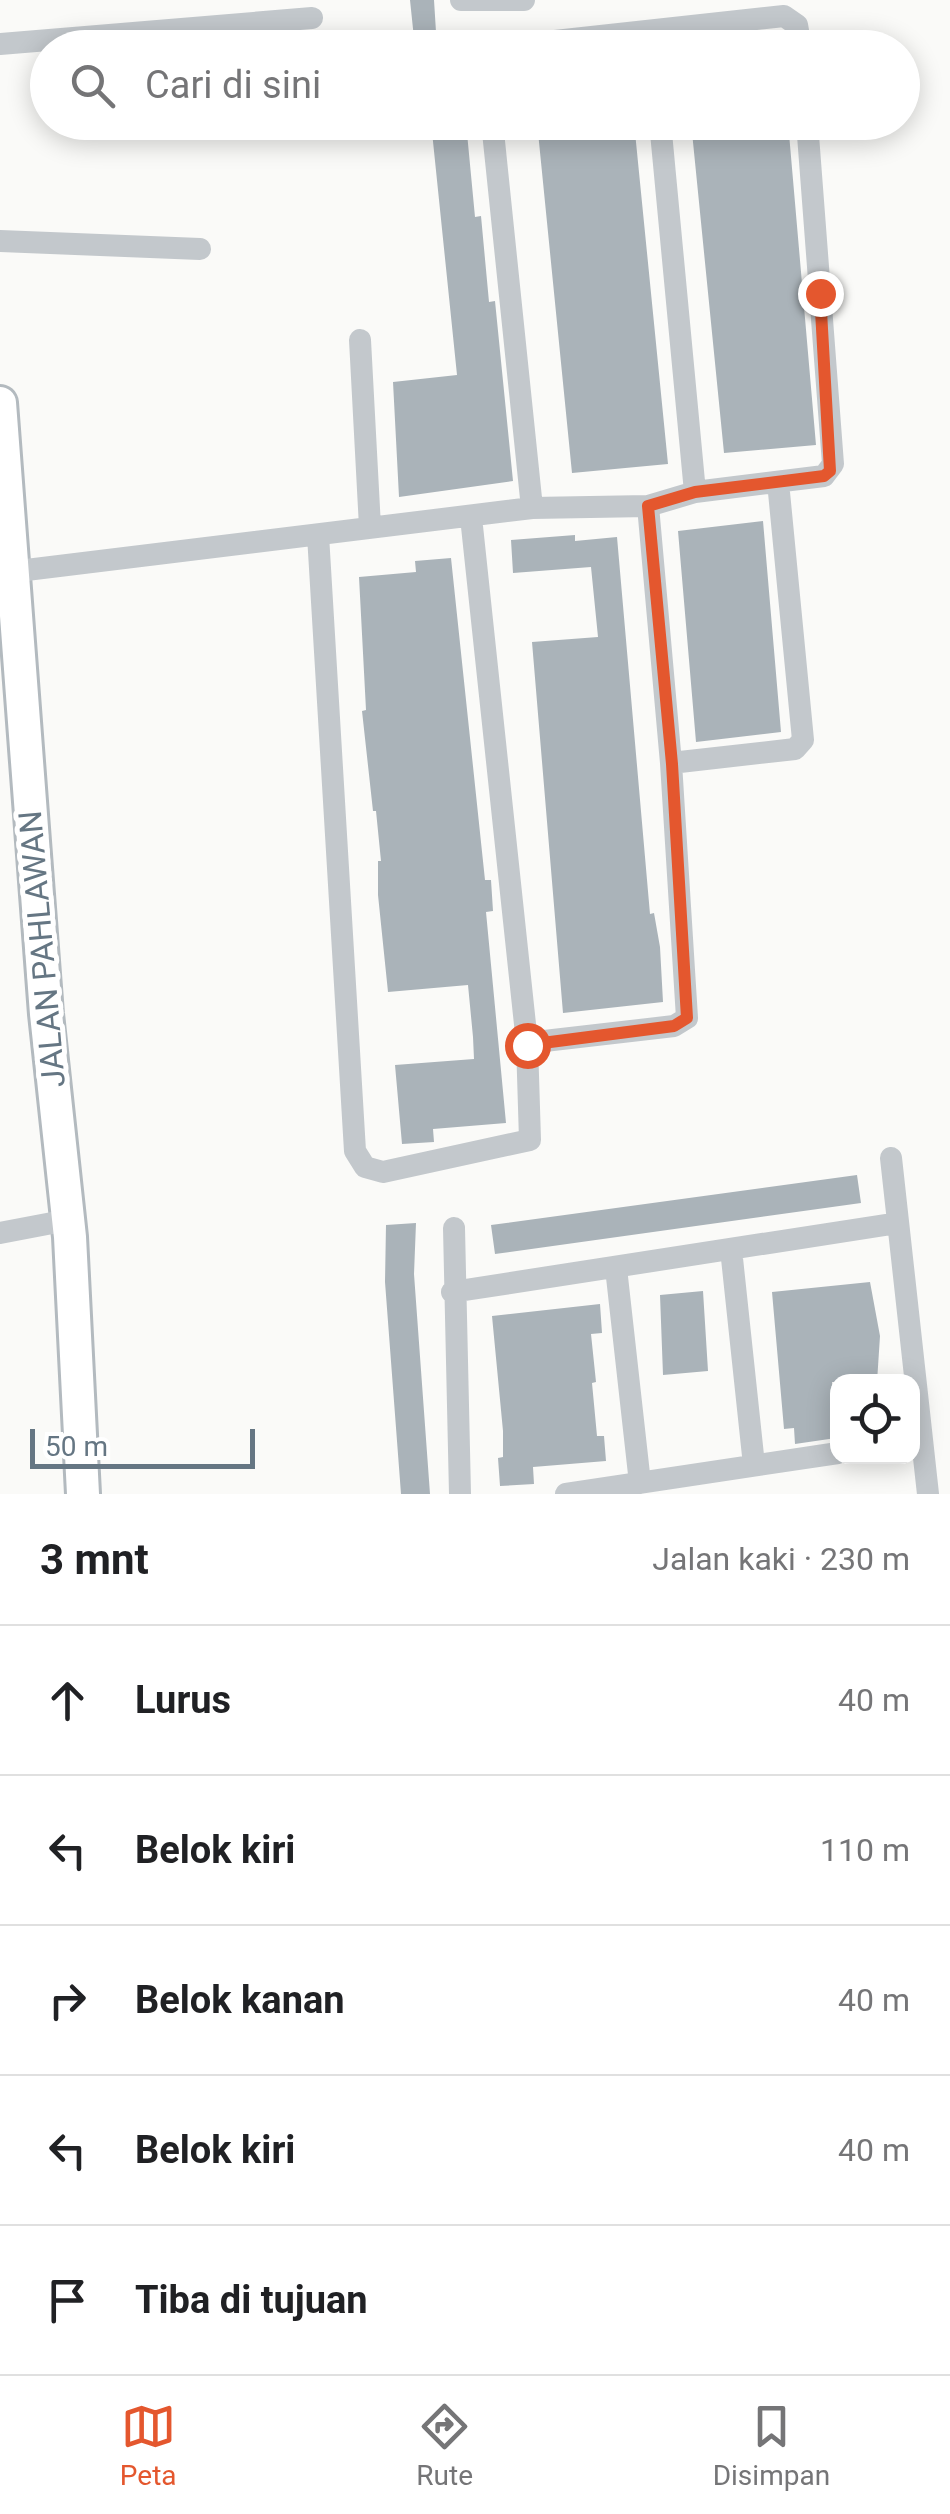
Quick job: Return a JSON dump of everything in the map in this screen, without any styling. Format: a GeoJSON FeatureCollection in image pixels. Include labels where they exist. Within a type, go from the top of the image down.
{"type":"FeatureCollection","features":[{"type":"Feature","properties":{"kind":"street"},"geometry":{"type":"LineString","coordinates":[[461,0],[524,0]]}},
{"type":"Feature","properties":{"kind":"street"},"geometry":{"type":"LineString","coordinates":[[696,30],[784,16],[798,30]]}},
{"type":"Feature","properties":{"kind":"street"},"geometry":{"type":"LineString","coordinates":[[168,30],[312,18]]}},
{"type":"Feature","properties":{"kind":"street"},"geometry":{"type":"LineString","coordinates":[[0,44],[30,42]]}},
{"type":"Feature","properties":{"kind":"street"},"geometry":{"type":"LineString","coordinates":[[494,140],[532,508]]}},
{"type":"Feature","properties":{"kind":"street"},"geometry":{"type":"LineString","coordinates":[[662,140],[695,492]]}},
{"type":"Feature","properties":{"kind":"street"},"geometry":{"type":"LineString","coordinates":[[10,572],[532,508],[648,506],[695,492],[824,476],[833,464],[808,140]]}},
{"type":"Feature","properties":{"kind":"street"},"geometry":{"type":"LineString","coordinates":[[0,241],[200,249]]}},
{"type":"Feature","properties":{"kind":"street"},"geometry":{"type":"LineString","coordinates":[[360,340],[370,526]]}},
{"type":"Feature","properties":{"kind":"street","name":"JALAN PAHLAWAN"},"geometry":{"type":"LineString","coordinates":[[0,403],[10,572],[70,1239],[83,1494]]}},
{"type":"Feature","properties":{"kind":"street"},"geometry":{"type":"LineString","coordinates":[[672,764],[796,749],[802,740],[778,482]]}},
{"type":"Feature","properties":{"kind":"street"},"geometry":{"type":"LineString","coordinates":[[527,1043],[674,1026],[687,1018],[672,764],[648,506]]}},
{"type":"Feature","properties":{"kind":"street"},"geometry":{"type":"LineString","coordinates":[[318,535],[354,1150],[359,1161],[383,1172],[530,1140],[527,1043],[471,516]]}},
{"type":"Feature","properties":{"kind":"street"},"geometry":{"type":"LineString","coordinates":[[891,1158],[911,1374]]}},
{"type":"Feature","properties":{"kind":"street"},"geometry":{"type":"LineString","coordinates":[[452,1292],[898,1223]]}},
{"type":"Feature","properties":{"kind":"street"},"geometry":{"type":"LineString","coordinates":[[454,1228],[452,1292],[460,1494]]}},
{"type":"Feature","properties":{"kind":"street"},"geometry":{"type":"LineString","coordinates":[[0,1232],[70,1239]]}},
{"type":"Feature","properties":{"kind":"street"},"geometry":{"type":"LineString","coordinates":[[732,1249],[754,1465]]}},
{"type":"Feature","properties":{"kind":"street"},"geometry":{"type":"LineString","coordinates":[[616,1268],[640,1483]]}},
{"type":"Feature","properties":{"kind":"street"},"geometry":{"type":"LineString","coordinates":[[566,1494],[830,1454]]}},
{"type":"Feature","properties":{"kind":"street"},"geometry":{"type":"LineString","coordinates":[[920,1455],[928,1494]]}},
{"type":"Feature","properties":{"kind":"building"},"geometry":{"type":"Polygon","coordinates":[[[410,0],[434,0],[436,30],[413,30],[410,0]]]}},
{"type":"Feature","properties":{"kind":"building"},"geometry":{"type":"Polygon","coordinates":[[[433,140],[468,140],[475,217],[481,216],[489,302],[495,301],[513,481],[399,497],[393,382],[457,375],[433,140]]]}},
{"type":"Feature","properties":{"kind":"building"},"geometry":{"type":"Polygon","coordinates":[[[539,140],[636,140],[668,464],[572,473],[539,140]]]}},
{"type":"Feature","properties":{"kind":"building"},"geometry":{"type":"Polygon","coordinates":[[[693,140],[790,140],[816,445],[724,453],[693,140]]]}},
{"type":"Feature","properties":{"kind":"building"},"geometry":{"type":"Polygon","coordinates":[[[763,521],[781,732],[696,742],[678,531],[763,521]]]}},
{"type":"Feature","properties":{"kind":"building"},"geometry":{"type":"Polygon","coordinates":[[[575,535],[575,541],[617,537],[650,914],[654,913],[660,947],[663,1002],[563,1013],[532,642],[598,637],[591,567],[513,573],[511,540],[575,535]]]}},
{"type":"Feature","properties":{"kind":"building"},"geometry":{"type":"Polygon","coordinates":[[[451,558],[485,880],[491,880],[493,911],[486,912],[506,1123],[433,1129],[434,1142],[402,1144],[395,1065],[474,1059],[473,1037],[468,985],[388,992],[378,895],[381,861],[362,711],[366,710],[359,577],[416,572],[415,561],[451,558]]]}},
{"type":"Feature","properties":{"kind":"building"},"geometry":{"type":"Polygon","coordinates":[[[857,1175],[861,1203],[495,1254],[491,1225],[857,1175]]]}},
{"type":"Feature","properties":{"kind":"building"},"geometry":{"type":"Polygon","coordinates":[[[416,1223],[414,1274],[430,1494],[401,1494],[385,1282],[386,1225],[416,1223]]]}},
{"type":"Feature","properties":{"kind":"building"},"geometry":{"type":"Polygon","coordinates":[[[870,1282],[880,1336],[878,1374],[830,1374],[830,1439],[795,1444],[794,1428],[784,1429],[772,1292],[870,1282]]]}},
{"type":"Feature","properties":{"kind":"building"},"geometry":{"type":"Polygon","coordinates":[[[703,1291],[708,1371],[663,1375],[660,1295],[703,1291]]]}},
{"type":"Feature","properties":{"kind":"building"},"geometry":{"type":"Polygon","coordinates":[[[600,1304],[602,1333],[591,1334],[596,1382],[592,1383],[597,1436],[604,1436],[606,1461],[533,1467],[534,1484],[500,1486],[498,1458],[503,1457],[503,1431],[492,1316],[600,1304]]]}},
{"type":"Feature","properties":{"kind":"route"},"geometry":{"type":"LineString","coordinates":[[527,1045],[674,1026],[687,1018],[672,764],[648,506],[695,492],[824,476],[830,471],[833,464],[820,293]]}}]}
